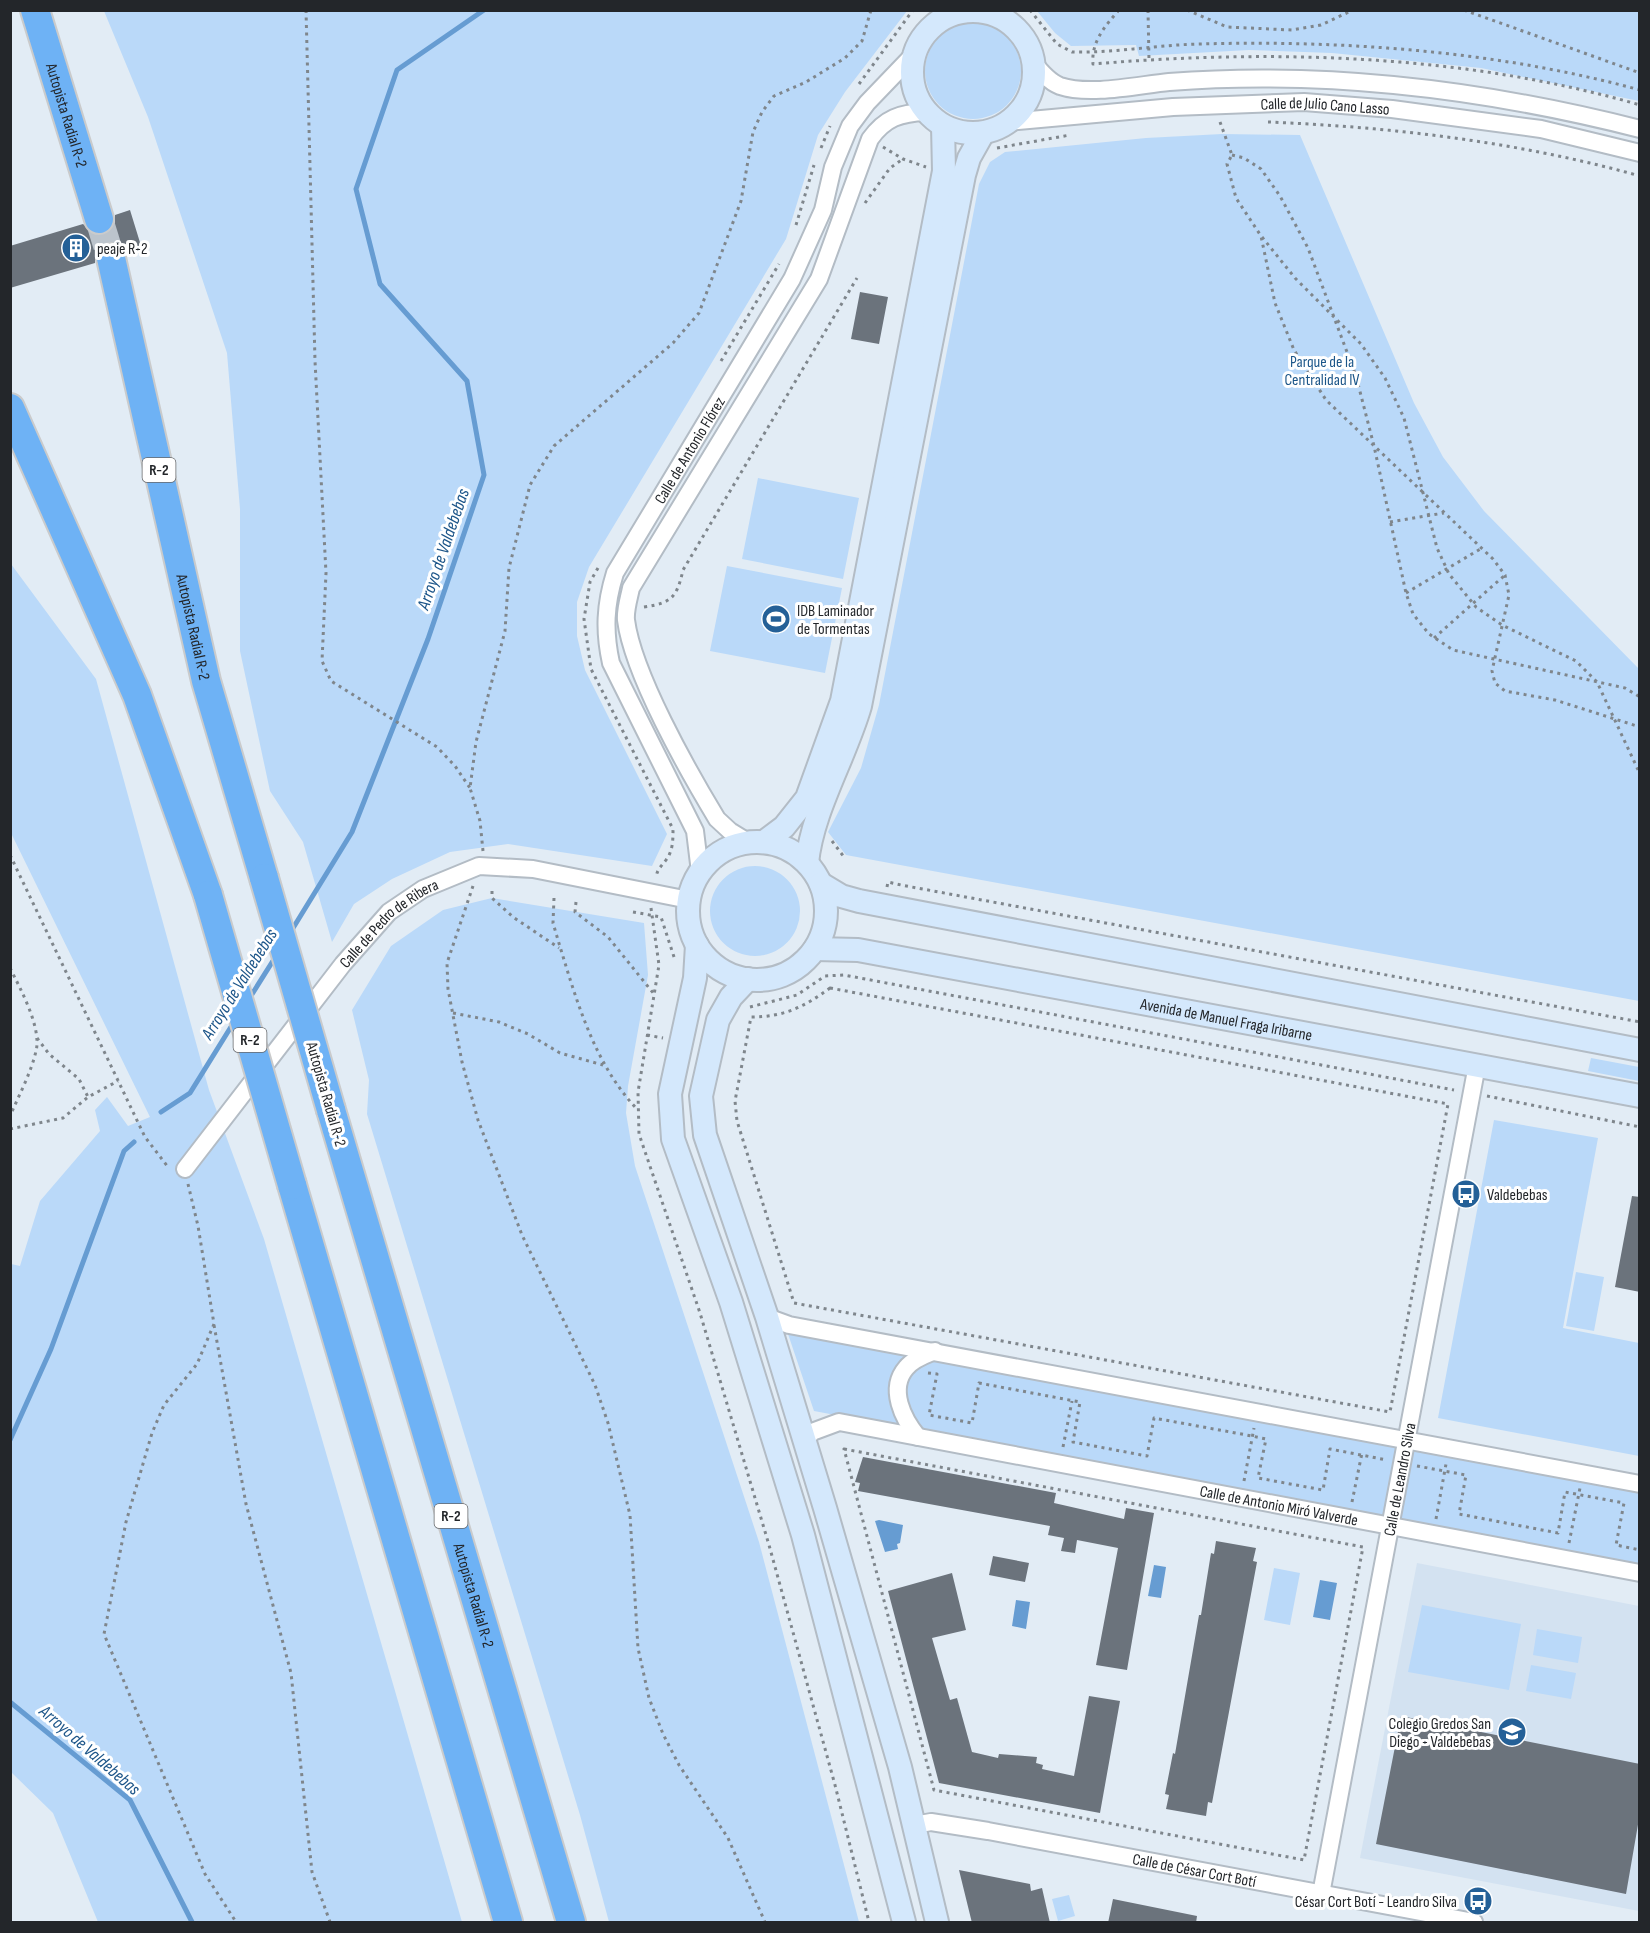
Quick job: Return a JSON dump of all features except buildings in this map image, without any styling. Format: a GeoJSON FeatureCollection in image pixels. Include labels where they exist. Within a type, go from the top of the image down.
{"type":"FeatureCollection","features":[{"type":"Feature","properties":{"kind":"highway","name":"Autopista Radial R-2"},"geometry":{"type":"LineString","coordinates":[[35,10],[99,219]]}},
{"type":"Feature","properties":{"kind":"highway","name":"Autopista Radial R-2"},"geometry":{"type":"LineString","coordinates":[[111,258],[206,681],[572,1923]]}},
{"type":"Feature","properties":{"kind":"highway","name":"R-2"},"geometry":{"type":"LineString","coordinates":[[10,408],[137,695],[208,895],[508,1923]]}},
{"type":"Feature","properties":{"kind":"street"},"geometry":{"type":"LineString","coordinates":[[756,842],[784,847],[807,863],[821,884],[826,906],[824,928],[814,949],[802,963],[786,974],[767,979],[748,979],[729,974],[715,965],[697,945],[691,931],[689,900],[700,872],[713,857],[730,847],[756,842],[784,827],[807,798],[842,701],[944,171],[934,119],[912,84],[915,53],[932,26],[961,12],[977,11],[991,14],[1014,27],[1023,37],[1033,62],[1033,79],[1029,96],[1020,111],[1008,122],[983,133],[962,133],[934,119]]}},
{"type":"Feature","properties":{"kind":"street","name":"Calle de Antonio Flórez"},"geometry":{"type":"LineString","coordinates":[[700,872],[699,848],[690,820],[611,663],[607,645],[606,601],[615,573],[796,271],[823,210],[833,167],[850,126],[867,103],[915,53]]}},
{"type":"Feature","properties":{"kind":"street","name":"Calle de Julio Cano Lasso"},"geometry":{"type":"LineString","coordinates":[[1033,62],[1046,77],[1060,86],[1095,89],[1172,82],[1305,79],[1479,96],[1546,106],[1640,129]]}},
{"type":"Feature","properties":{"kind":"street","name":"Calle de Julio Cano Lasso"},"geometry":{"type":"LineString","coordinates":[[1008,122],[1173,106],[1305,102],[1392,109],[1541,129],[1640,153]]}},
{"type":"Feature","properties":{"kind":"street","name":"Calle de Antonio Flórez"},"geometry":{"type":"LineString","coordinates":[[756,842],[730,831],[717,819],[658,707],[633,648],[626,618],[631,588],[819,279],[870,139],[880,124],[894,116],[934,119]]}},
{"type":"Feature","properties":{"kind":"street"},"geometry":{"type":"LineString","coordinates":[[807,863],[813,826],[849,743],[860,706],[964,175],[969,158],[983,133]]}},
{"type":"Feature","properties":{"kind":"street","name":"Calle de Pedro de Ribera"},"geometry":{"type":"LineString","coordinates":[[185,1169],[343,964],[389,912],[423,889],[479,866],[532,869],[689,900]]}},
{"type":"Feature","properties":{"kind":"street"},"geometry":{"type":"LineString","coordinates":[[821,884],[841,896],[884,906],[1640,1050]]}},
{"type":"Feature","properties":{"kind":"street"},"geometry":{"type":"LineString","coordinates":[[697,945],[695,978],[670,1094],[673,1139],[731,1302],[803,1535],[904,1923]]}},
{"type":"Feature","properties":{"kind":"street","name":"Avenida de Manuel Fraga Iribarne"},"geometry":{"type":"LineString","coordinates":[[814,949],[834,947],[877,953],[1640,1096]]}},
{"type":"Feature","properties":{"kind":"street"},"geometry":{"type":"LineString","coordinates":[[748,979],[730,997],[718,1020],[704,1077],[701,1114],[705,1135],[767,1317],[805,1441],[914,1825],[937,1923]]}},
{"type":"Feature","properties":{"kind":"street","name":"Calle de Leandro Silva"},"geometry":{"type":"LineString","coordinates":[[1320,1894],[1476,1065]]}},
{"type":"Feature","properties":{"kind":"street"},"geometry":{"type":"LineString","coordinates":[[767,1317],[789,1325],[1640,1484]]}},
{"type":"Feature","properties":{"kind":"street"},"geometry":{"type":"LineString","coordinates":[[918,1437],[904,1421],[898,1399],[900,1382],[905,1368],[916,1359],[935,1351]]}},
{"type":"Feature","properties":{"kind":"street","name":"Calle de Antonio Miró Valverde"},"geometry":{"type":"LineString","coordinates":[[805,1441],[812,1432],[839,1422],[1640,1574]]}},
{"type":"Feature","properties":{"kind":"street","name":"Calle de César Cort Botí"},"geometry":{"type":"LineString","coordinates":[[914,1825],[931,1822],[954,1825],[1474,1923]]}},
{"type":"Feature","properties":{"kind":"path"},"geometry":{"type":"LineString","coordinates":[[306,10],[315,361],[326,573],[322,661],[332,681],[417,733],[443,754],[470,788]]}},
{"type":"Feature","properties":{"kind":"path"},"geometry":{"type":"LineString","coordinates":[[765,1923],[728,1838],[679,1765],[663,1734],[649,1698],[638,1648],[630,1515],[608,1423],[595,1385],[506,1196],[478,1120],[462,1062],[452,1012],[447,963],[484,844],[470,788],[476,742],[506,631],[509,568],[530,485],[554,446],[673,343],[699,313],[741,201],[753,132],[762,112],[774,96],[806,82],[845,58],[862,41],[872,10]]}},
{"type":"Feature","properties":{"kind":"path"},"geometry":{"type":"LineString","coordinates":[[1030,10],[1057,44],[1072,52],[1253,43],[1388,48],[1498,62],[1640,90]]}},
{"type":"Feature","properties":{"kind":"path"},"geometry":{"type":"LineString","coordinates":[[1093,64],[1092,52],[1097,39],[1119,10]]}},
{"type":"Feature","properties":{"kind":"path"},"geometry":{"type":"LineString","coordinates":[[1148,10],[1149,60]]}},
{"type":"Feature","properties":{"kind":"path"},"geometry":{"type":"LineString","coordinates":[[1187,10],[1227,27],[1292,30],[1322,26],[1353,10]]}},
{"type":"Feature","properties":{"kind":"path"},"geometry":{"type":"LineString","coordinates":[[1464,10],[1640,73]]}},
{"type":"Feature","properties":{"kind":"path"},"geometry":{"type":"LineString","coordinates":[[1209,122],[1230,122]]}},
{"type":"Feature","properties":{"kind":"path"},"geometry":{"type":"LineString","coordinates":[[1220,122],[1232,154],[1227,164],[1236,198],[1261,236],[1295,278],[1361,344],[1385,378],[1404,418],[1437,548],[1447,569],[1473,603],[1502,625],[1576,661],[1597,682],[1616,718],[1640,774]]}},
{"type":"Feature","properties":{"kind":"path"},"geometry":{"type":"LineString","coordinates":[[1258,122],[1419,131],[1537,152],[1640,176]]}},
{"type":"Feature","properties":{"kind":"path"},"geometry":{"type":"LineString","coordinates":[[876,151],[881,144],[903,159],[931,169]]}},
{"type":"Feature","properties":{"kind":"path"},"geometry":{"type":"LineString","coordinates":[[1232,154],[1244,158],[1261,169],[1280,196],[1308,248],[1337,321],[1356,376],[1374,446],[1406,593],[1413,614],[1434,638],[1453,650],[1625,688],[1640,697]]}},
{"type":"Feature","properties":{"kind":"path"},"geometry":{"type":"LineString","coordinates":[[861,198],[859,207],[867,201],[890,168],[903,159]]}},
{"type":"Feature","properties":{"kind":"path"},"geometry":{"type":"LineString","coordinates":[[1261,236],[1275,303],[1294,350],[1326,400],[1482,548],[1505,575],[1509,595],[1492,671],[1495,683],[1505,691],[1555,700],[1640,727]]}},
{"type":"Feature","properties":{"kind":"path"},"geometry":{"type":"LineString","coordinates":[[627,609],[663,604],[679,591],[683,570],[857,278]]}},
{"type":"Feature","properties":{"kind":"path"},"geometry":{"type":"LineString","coordinates":[[1390,522],[1445,513]]}},
{"type":"Feature","properties":{"kind":"path"},"geometry":{"type":"LineString","coordinates":[[1406,593],[1482,548]]}},
{"type":"Feature","properties":{"kind":"path"},"geometry":{"type":"LineString","coordinates":[[1434,638],[1505,575]]}},
{"type":"Feature","properties":{"kind":"path"},"geometry":{"type":"LineString","coordinates":[[10,855],[151,1145],[170,1169],[185,1169],[198,1226],[246,1503],[291,1673],[312,1872],[330,1923]]}},
{"type":"Feature","properties":{"kind":"path"},"geometry":{"type":"LineString","coordinates":[[884,906],[888,882],[1640,1022]]}},
{"type":"Feature","properties":{"kind":"path"},"geometry":{"type":"LineString","coordinates":[[492,891],[492,898],[513,917],[560,949]]}},
{"type":"Feature","properties":{"kind":"path"},"geometry":{"type":"LineString","coordinates":[[554,898],[553,923],[560,949],[603,1065],[617,1088],[637,1109]]}},
{"type":"Feature","properties":{"kind":"path"},"geometry":{"type":"LineString","coordinates":[[576,902],[575,912],[608,937],[654,994]]}},
{"type":"Feature","properties":{"kind":"path"},"geometry":{"type":"LineString","coordinates":[[633,912],[661,917],[674,952],[676,970]]}},
{"type":"Feature","properties":{"kind":"path"},"geometry":{"type":"LineString","coordinates":[[651,915],[659,951],[637,1109],[639,1134],[700,1313],[769,1545],[835,1785],[869,1923]]}},
{"type":"Feature","properties":{"kind":"path"},"geometry":{"type":"LineString","coordinates":[[872,981],[877,953]]}},
{"type":"Feature","properties":{"kind":"path"},"geometry":{"type":"LineString","coordinates":[[10,968],[26,1000],[37,1038],[37,1050],[10,1116]]}},
{"type":"Feature","properties":{"kind":"path"},"geometry":{"type":"LineString","coordinates":[[743,1012],[751,1006],[796,995],[825,976],[844,975],[1452,1089]]}},
{"type":"Feature","properties":{"kind":"path"},"geometry":{"type":"LineString","coordinates":[[830,988],[1448,1104],[1390,1412],[794,1303],[737,1121],[735,1101],[751,1017],[788,1014],[816,1000],[830,988]]}},
{"type":"Feature","properties":{"kind":"path"},"geometry":{"type":"LineString","coordinates":[[452,1012],[499,1022],[528,1034],[560,1053],[603,1065]]}},
{"type":"Feature","properties":{"kind":"path"},"geometry":{"type":"LineString","coordinates":[[647,1035],[665,1038],[666,1028]]}},
{"type":"Feature","properties":{"kind":"path"},"geometry":{"type":"LineString","coordinates":[[37,1038],[49,1054],[79,1078],[88,1097]]}},
{"type":"Feature","properties":{"kind":"path"},"geometry":{"type":"LineString","coordinates":[[10,1129],[63,1118],[88,1097],[118,1081]]}},
{"type":"Feature","properties":{"kind":"path"},"geometry":{"type":"LineString","coordinates":[[1491,1097],[1640,1127]]}},
{"type":"Feature","properties":{"kind":"path"},"geometry":{"type":"LineString","coordinates":[[214,1324],[197,1364],[164,1405],[152,1433],[126,1522],[104,1634],[205,1874],[236,1923]]}},
{"type":"Feature","properties":{"kind":"path"},"geometry":{"type":"LineString","coordinates":[[905,1368],[937,1374],[929,1415],[972,1423],[979,1383],[1080,1402],[1073,1442],[1147,1456],[1154,1418],[1266,1439],[1258,1478],[1323,1490],[1330,1449],[1402,1462],[1466,1475],[1459,1514],[1558,1533],[1565,1492],[1624,1503],[1616,1545],[1640,1550]]}},
{"type":"Feature","properties":{"kind":"path"},"geometry":{"type":"LineString","coordinates":[[1061,1456],[1073,1392]]}},
{"type":"Feature","properties":{"kind":"path"},"geometry":{"type":"LineString","coordinates":[[1242,1487],[1256,1418]]}},
{"type":"Feature","properties":{"kind":"path"},"geometry":{"type":"LineString","coordinates":[[1351,1509],[1363,1447]]}},
{"type":"Feature","properties":{"kind":"path"},"geometry":{"type":"LineString","coordinates":[[844,1449],[1363,1547],[1304,1860],[934,1790],[844,1449]]}},
{"type":"Feature","properties":{"kind":"path"},"geometry":{"type":"LineString","coordinates":[[1436,1523],[1448,1456]]}},
{"type":"Feature","properties":{"kind":"path"},"geometry":{"type":"LineString","coordinates":[[1568,1550],[1581,1480]]}},
{"type":"Feature","properties":{"kind":"shaded area","name":"Colegio Gredos San Diego - Valdebebas"},"geometry":{"type":"Polygon","coordinates":[[[1417,1563],[1639,1606],[1639,1911],[1360,1858],[1417,1563]]]}},
{"type":"Feature","properties":{"kind":"green space"},"geometry":{"type":"Polygon","coordinates":[[[104,11],[907,11],[845,92],[818,135],[786,239],[589,567],[577,602],[577,636],[585,670],[667,834],[652,866],[508,844],[450,852],[392,879],[354,904],[332,942],[303,842],[270,791],[240,651],[240,509],[227,353],[148,117],[104,11]]]}},
{"type":"Feature","properties":{"kind":"green space"},"geometry":{"type":"Polygon","coordinates":[[[1037,11],[1639,11],[1639,101],[1481,68],[1332,53],[1249,50],[1139,56],[1136,45],[1071,46],[1055,33],[1037,11]]]}},
{"type":"Feature","properties":{"kind":"green space"},"geometry":{"type":"Polygon","coordinates":[[[973,23],[991,27],[1007,37],[1017,53],[1021,71],[1017,89],[1007,105],[991,115],[973,119],[955,115],[939,105],[929,89],[925,71],[929,53],[939,37],[955,27],[973,23]]]}},
{"type":"Feature","properties":{"kind":"green space","name":"Parque de la Centralidad IV"},"geometry":{"type":"Polygon","coordinates":[[[1222,134],[1300,135],[1414,403],[1443,457],[1484,511],[1639,669],[1639,1001],[846,855],[828,832],[861,768],[879,705],[979,184],[990,162],[1005,152],[1146,138],[1222,134]]]}},
{"type":"Feature","properties":{"kind":"green space","name":"IDB Laminador de Tormentas"},"geometry":{"type":"Polygon","coordinates":[[[758,478],[859,498],[843,579],[742,559],[758,478]]]}},
{"type":"Feature","properties":{"kind":"green space"},"geometry":{"type":"Polygon","coordinates":[[[11,564],[96,679],[209,1090],[264,1239],[462,1922],[98,1922],[53,1813],[11,1772],[11,1264],[20,1266],[40,1201],[100,1131],[95,1110],[107,1097],[128,1126],[150,1117],[11,833],[11,564]]]}},
{"type":"Feature","properties":{"kind":"green space","name":"IDB Laminador de Tormentas"},"geometry":{"type":"Polygon","coordinates":[[[727,566],[842,588],[825,673],[710,651],[727,566]]]}},
{"type":"Feature","properties":{"kind":"green space"},"geometry":{"type":"Polygon","coordinates":[[[755,866],[772,870],[787,879],[796,894],[800,911],[796,928],[787,943],[772,952],[755,956],[738,952],[723,943],[714,928],[710,911],[714,894],[723,879],[738,870],[755,866]]]}},
{"type":"Feature","properties":{"kind":"green space"},"geometry":{"type":"Polygon","coordinates":[[[492,898],[644,923],[648,975],[628,1086],[626,1113],[635,1166],[759,1542],[859,1922],[609,1922],[580,1815],[367,1114],[369,1080],[352,1010],[391,946],[443,910],[492,898]]]}},
{"type":"Feature","properties":{"kind":"green space"},"geometry":{"type":"Polygon","coordinates":[[[1591,1058],[1639,1067],[1639,1081],[1588,1071],[1591,1058]]]}},
{"type":"Feature","properties":{"kind":"green space"},"geometry":{"type":"Polygon","coordinates":[[[1494,1120],[1598,1138],[1563,1328],[1639,1343],[1639,1456],[1438,1418],[1494,1120]]]}},
{"type":"Feature","properties":{"kind":"green space"},"geometry":{"type":"Polygon","coordinates":[[[1576,1272],[1604,1277],[1594,1331],[1566,1326],[1576,1272]]]}},
{"type":"Feature","properties":{"kind":"green space"},"geometry":{"type":"Polygon","coordinates":[[[788,1334],[1639,1492],[1639,1566],[814,1411],[788,1334]]]}},
{"type":"Feature","properties":{"kind":"green space"},"geometry":{"type":"Polygon","coordinates":[[[1274,1568],[1300,1573],[1290,1625],[1264,1620],[1274,1568]]]}},
{"type":"Feature","properties":{"kind":"green space"},"geometry":{"type":"Polygon","coordinates":[[[1422,1605],[1521,1624],[1509,1690],[1408,1672],[1422,1605]]]}},
{"type":"Feature","properties":{"kind":"green space"},"geometry":{"type":"Polygon","coordinates":[[[1537,1629],[1582,1637],[1578,1663],[1533,1655],[1537,1629]]]}},
{"type":"Feature","properties":{"kind":"green space"},"geometry":{"type":"Polygon","coordinates":[[[1531,1665],[1576,1673],[1571,1699],[1526,1691],[1531,1665]]]}},
{"type":"Feature","properties":{"kind":"green space"},"geometry":{"type":"Polygon","coordinates":[[[1069,1895],[1075,1916],[1058,1921],[1052,1899],[1069,1895]]]}},
{"type":"Feature","properties":{"kind":"water"},"geometry":{"type":"Polygon","coordinates":[[[875,1521],[903,1525],[900,1543],[897,1544],[898,1549],[885,1552],[875,1521]]]}},
{"type":"Feature","properties":{"kind":"water"},"geometry":{"type":"Polygon","coordinates":[[[1154,1565],[1166,1567],[1161,1598],[1148,1596],[1154,1565]]]}},
{"type":"Feature","properties":{"kind":"water"},"geometry":{"type":"Polygon","coordinates":[[[1320,1580],[1337,1583],[1330,1620],[1313,1617],[1320,1580]]]}},
{"type":"Feature","properties":{"kind":"water"},"geometry":{"type":"Polygon","coordinates":[[[1016,1600],[1030,1602],[1026,1629],[1012,1626],[1016,1600]]]}},
{"type":"Feature","properties":{"kind":"waterway","name":"Arroyo de Valdebebas"},"geometry":{"type":"LineString","coordinates":[[290,933],[352,832],[428,639],[484,475],[467,381],[380,284],[356,189],[397,70],[484,10]]}},
{"type":"Feature","properties":{"kind":"waterway","name":"Arroyo de Valdebebas"},"geometry":{"type":"LineString","coordinates":[[249,999],[276,956]]}},
{"type":"Feature","properties":{"kind":"waterway","name":"Arroyo de Valdebebas"},"geometry":{"type":"LineString","coordinates":[[161,1112],[190,1093],[234,1022]]}},
{"type":"Feature","properties":{"kind":"waterway","name":"Arroyo de Valdebebas"},"geometry":{"type":"LineString","coordinates":[[10,1440],[51,1349],[124,1151],[134,1142]]}},
{"type":"Feature","properties":{"kind":"waterway","name":"Arroyo de Valdebebas"},"geometry":{"type":"LineString","coordinates":[[10,1702],[130,1800],[192,1922]]}},
{"type":"Feature","properties":{"kind":"tunnel"},"geometry":{"type":"LineString","coordinates":[[99,219],[111,258]]}},
{"type":"Feature","properties":{"kind":"place","name":"peaje R-2"},"geometry":{"type":"Point","coordinates":[76,248]}},
{"type":"Feature","properties":{"kind":"place","name":"IDB Laminador de Tormentas"},"geometry":{"type":"Point","coordinates":[776,619]}},
{"type":"Feature","properties":{"kind":"place","name":"Valdebebas"},"geometry":{"type":"Point","coordinates":[1466,1194]}},
{"type":"Feature","properties":{"kind":"place","name":"Colegio Gredos San Diego - Valdebebas"},"geometry":{"type":"Point","coordinates":[1512,1732]}},
{"type":"Feature","properties":{"kind":"place","name":"César Cort Botí - Leandro Silva"},"geometry":{"type":"Point","coordinates":[1478,1901]}}]}
